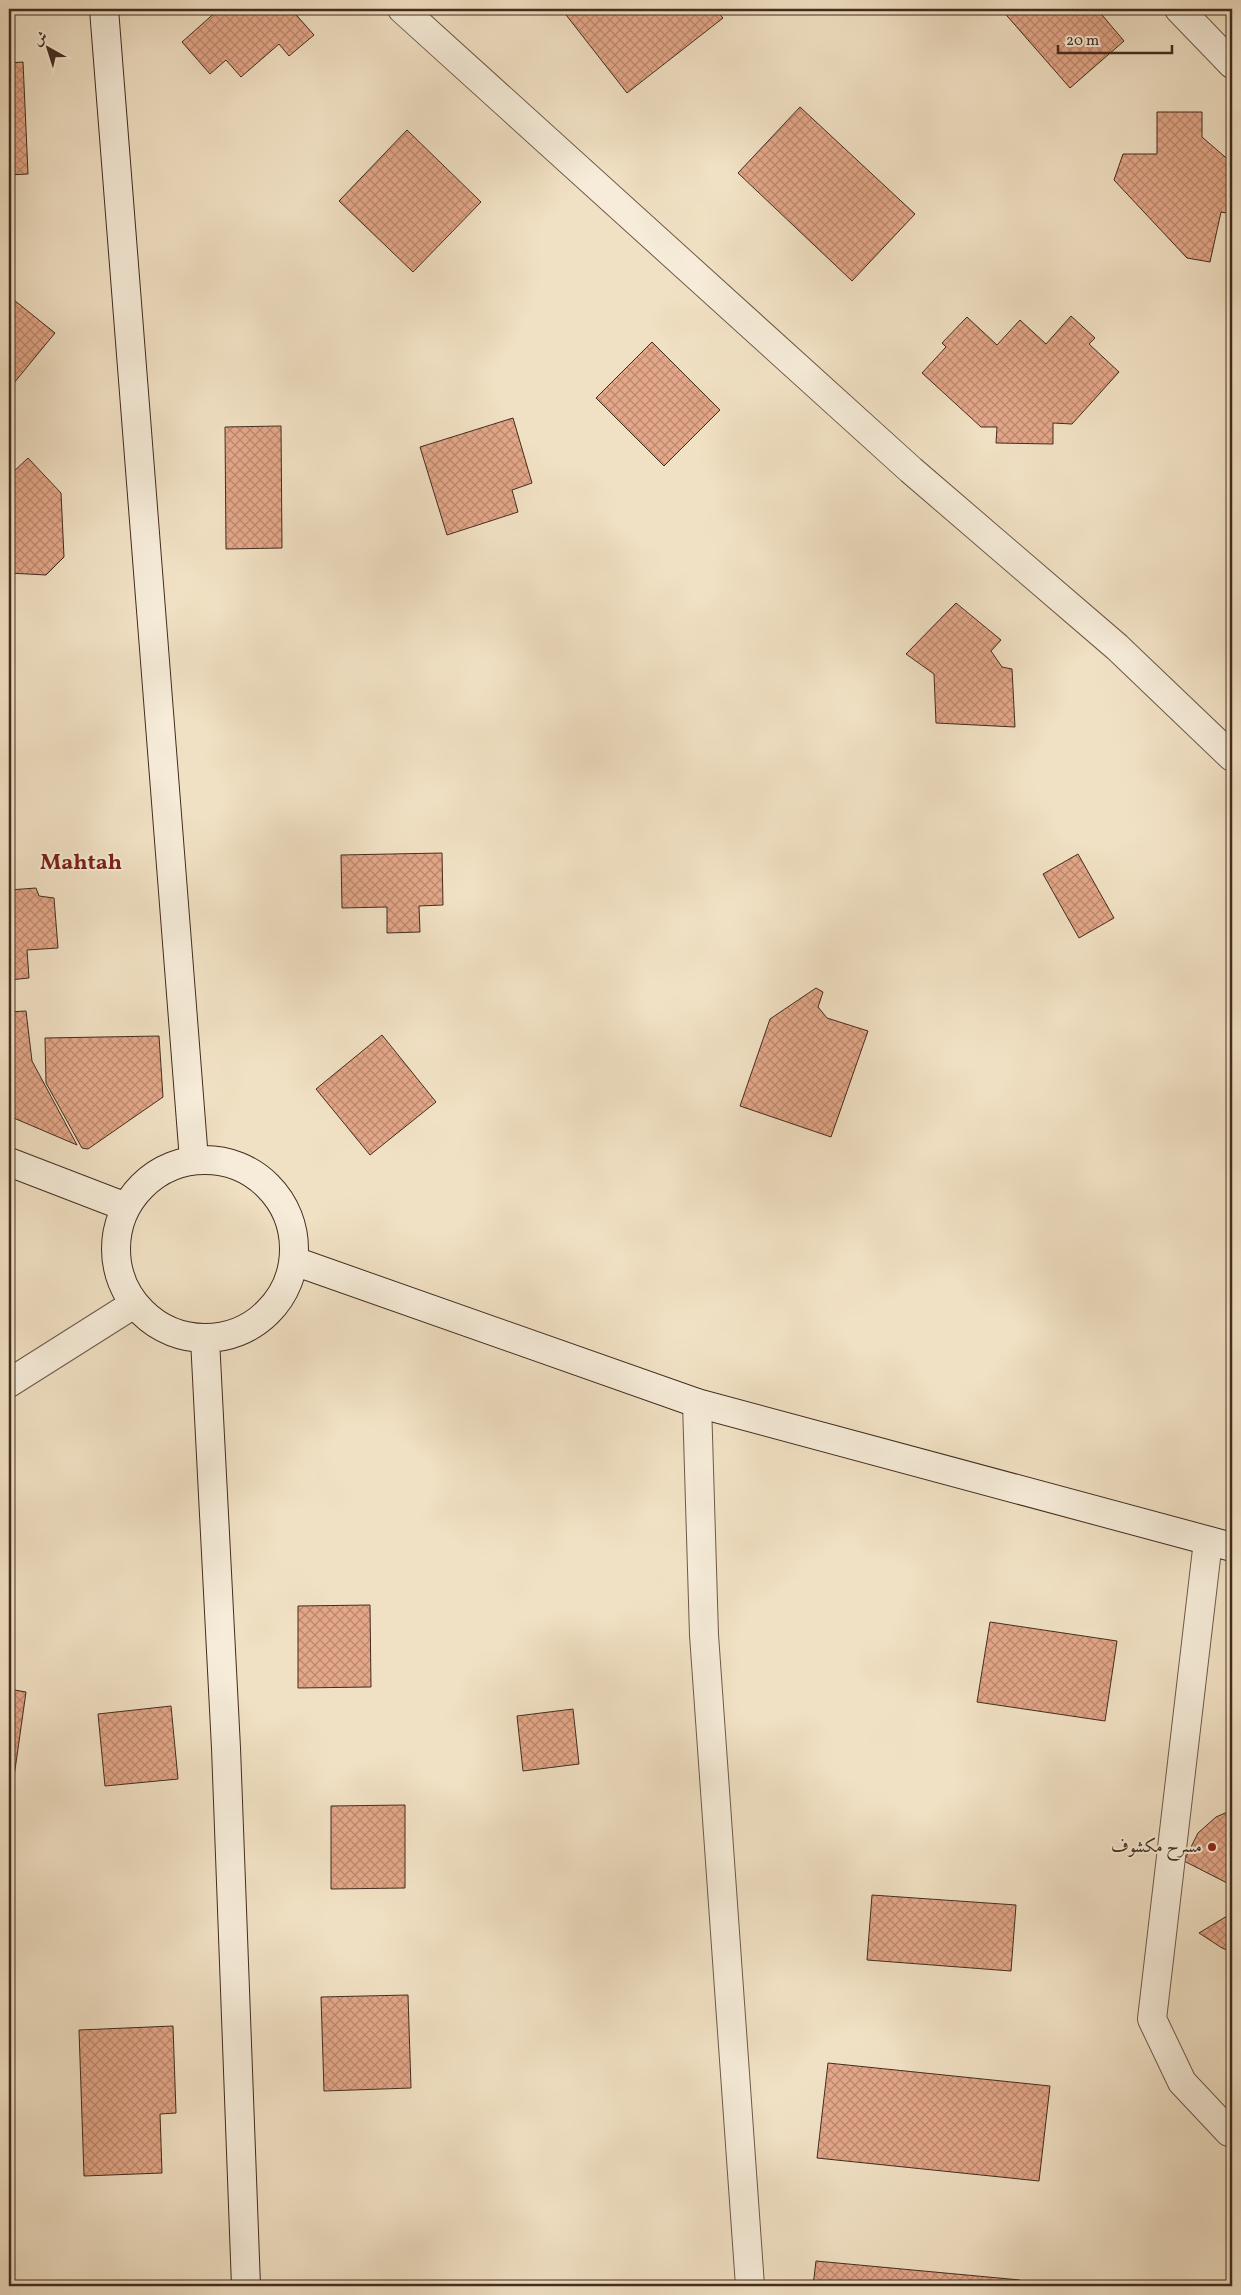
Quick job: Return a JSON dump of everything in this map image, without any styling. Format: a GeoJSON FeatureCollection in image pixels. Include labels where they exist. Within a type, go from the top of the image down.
{"type":"FeatureCollection","features":[{"type":"Feature","properties":{"kind":"street"},"geometry":{"type":"LineString","coordinates":[[104,9],[194,1160]]}},
{"type":"Feature","properties":{"kind":"street"},"geometry":{"type":"LineString","coordinates":[[402,9],[911,470],[1117,647],[1232,757]]}},
{"type":"Feature","properties":{"kind":"street"},"geometry":{"type":"LineString","coordinates":[[1179,9],[1232,64]]}},
{"type":"Feature","properties":{"kind":"street"},"geometry":{"type":"LineString","coordinates":[[194,1160],[227,1161],[256,1175],[280,1198],[293,1228],[294,1262],[284,1292],[264,1317],[236,1333],[205,1339],[165,1329],[134,1304],[119,1274],[116,1240],[126,1207],[143,1184],[166,1168],[194,1160]]}},
{"type":"Feature","properties":{"kind":"street"},"geometry":{"type":"LineString","coordinates":[[9,1162],[126,1207]]}},
{"type":"Feature","properties":{"kind":"street"},"geometry":{"type":"LineString","coordinates":[[294,1262],[697,1402],[1220,1544],[1152,2018],[1182,2082],[1229,2132],[1232,2130]]}},
{"type":"Feature","properties":{"kind":"street"},"geometry":{"type":"LineString","coordinates":[[9,1382],[134,1304]]}},
{"type":"Feature","properties":{"kind":"street"},"geometry":{"type":"LineString","coordinates":[[205,1339],[226,1748],[246,2286]]}},
{"type":"Feature","properties":{"kind":"street"},"geometry":{"type":"LineString","coordinates":[[697,1402],[704,1635],[750,2286]]}},
{"type":"Feature","properties":{"kind":"building"},"geometry":{"type":"Polygon","coordinates":[[[219,9],[291,9],[314,35],[289,56],[279,44],[241,77],[226,60],[210,74],[182,42],[219,9]]]}},
{"type":"Feature","properties":{"kind":"building"},"geometry":{"type":"Polygon","coordinates":[[[566,9],[715,9],[723,18],[627,93],[563,11],[566,9]]]}},
{"type":"Feature","properties":{"kind":"building"},"geometry":{"type":"Polygon","coordinates":[[[1001,9],[1097,9],[1124,41],[1070,88],[1001,9]]]}},
{"type":"Feature","properties":{"kind":"building"},"geometry":{"type":"Polygon","coordinates":[[[23,62],[28,174],[9,175],[9,63],[23,62]]]}},
{"type":"Feature","properties":{"kind":"building"},"geometry":{"type":"Polygon","coordinates":[[[800,107],[915,214],[852,281],[738,173],[800,107]]]}},
{"type":"Feature","properties":{"kind":"building"},"geometry":{"type":"Polygon","coordinates":[[[1157,112],[1202,112],[1202,137],[1232,163],[1232,214],[1221,212],[1210,262],[1187,258],[1114,180],[1123,154],[1157,154],[1157,112]]]}},
{"type":"Feature","properties":{"kind":"building"},"geometry":{"type":"Polygon","coordinates":[[[407,130],[481,202],[413,272],[339,201],[407,130]]]}},
{"type":"Feature","properties":{"kind":"building"},"geometry":{"type":"Polygon","coordinates":[[[9,296],[55,333],[9,389],[9,296]]]}},
{"type":"Feature","properties":{"kind":"building"},"geometry":{"type":"Polygon","coordinates":[[[1071,316],[1095,338],[1089,344],[1119,372],[1072,424],[1053,423],[1053,444],[996,443],[997,427],[981,427],[922,373],[946,347],[942,343],[967,317],[997,345],[1020,320],[1046,344],[1071,316]]]}},
{"type":"Feature","properties":{"kind":"building"},"geometry":{"type":"Polygon","coordinates":[[[652,342],[720,410],[664,466],[596,398],[652,342]]]}},
{"type":"Feature","properties":{"kind":"building"},"geometry":{"type":"Polygon","coordinates":[[[513,418],[532,483],[512,490],[518,512],[447,535],[420,447],[513,418]]]}},
{"type":"Feature","properties":{"kind":"building"},"geometry":{"type":"Polygon","coordinates":[[[281,426],[282,548],[226,549],[225,427],[281,426]]]}},
{"type":"Feature","properties":{"kind":"building"},"geometry":{"type":"Polygon","coordinates":[[[28,458],[61,493],[64,557],[46,575],[9,573],[9,476],[28,458]]]}},
{"type":"Feature","properties":{"kind":"building"},"geometry":{"type":"Polygon","coordinates":[[[956,603],[1001,640],[991,651],[1002,667],[1012,669],[1015,727],[936,723],[934,674],[906,654],[956,603]]]}},
{"type":"Feature","properties":{"kind":"building"},"geometry":{"type":"Polygon","coordinates":[[[442,853],[443,905],[419,906],[420,932],[387,933],[387,907],[342,908],[341,855],[442,853]]]}},
{"type":"Feature","properties":{"kind":"building"},"geometry":{"type":"Polygon","coordinates":[[[1078,854],[1114,918],[1079,938],[1043,874],[1078,854]]]}},
{"type":"Feature","properties":{"kind":"building"},"geometry":{"type":"Polygon","coordinates":[[[36,888],[39,896],[54,898],[58,948],[27,950],[29,978],[9,980],[9,890],[36,888]]]}},
{"type":"Feature","properties":{"kind":"building"},"geometry":{"type":"Polygon","coordinates":[[[816,988],[823,992],[818,1007],[827,1018],[868,1031],[831,1137],[740,1106],[770,1019],[816,988]]]}},
{"type":"Feature","properties":{"kind":"building"},"geometry":{"type":"Polygon","coordinates":[[[26,1011],[32,1061],[77,1145],[9,1116],[9,1012],[26,1011]]]}},
{"type":"Feature","properties":{"kind":"building"},"geometry":{"type":"Polygon","coordinates":[[[382,1035],[436,1102],[370,1155],[316,1089],[382,1035]]]}},
{"type":"Feature","properties":{"kind":"building"},"geometry":{"type":"Polygon","coordinates":[[[159,1036],[163,1097],[88,1149],[82,1148],[46,1083],[45,1038],[159,1036]]]}},
{"type":"Feature","properties":{"kind":"building"},"geometry":{"type":"Polygon","coordinates":[[[370,1605],[371,1687],[298,1688],[298,1606],[370,1605]]]}},
{"type":"Feature","properties":{"kind":"building"},"geometry":{"type":"Polygon","coordinates":[[[990,1622],[1117,1641],[1105,1721],[977,1702],[990,1622]]]}},
{"type":"Feature","properties":{"kind":"building"},"geometry":{"type":"Polygon","coordinates":[[[9,1689],[26,1692],[12,1791],[9,1790],[9,1689]]]}},
{"type":"Feature","properties":{"kind":"building"},"geometry":{"type":"Polygon","coordinates":[[[171,1706],[178,1779],[105,1786],[98,1714],[171,1706]]]}},
{"type":"Feature","properties":{"kind":"building"},"geometry":{"type":"Polygon","coordinates":[[[573,1709],[579,1764],[523,1771],[517,1716],[573,1709]]]}},
{"type":"Feature","properties":{"kind":"building"},"geometry":{"type":"Polygon","coordinates":[[[405,1805],[405,1888],[331,1889],[331,1806],[405,1805]]]}},
{"type":"Feature","properties":{"kind":"building","name":"مسرح مكشوف"},"geometry":{"type":"Polygon","coordinates":[[[1232,1810],[1232,1895],[1231,1885],[1184,1861],[1198,1833],[1216,1817],[1232,1810]]]}},
{"type":"Feature","properties":{"kind":"building"},"geometry":{"type":"Polygon","coordinates":[[[872,1895],[1016,1905],[1011,1971],[867,1960],[872,1895]]]}},
{"type":"Feature","properties":{"kind":"building"},"geometry":{"type":"Polygon","coordinates":[[[1232,1913],[1232,1952],[1222,1948],[1199,1933],[1232,1913]]]}},
{"type":"Feature","properties":{"kind":"building"},"geometry":{"type":"Polygon","coordinates":[[[408,1995],[411,2088],[324,2091],[321,1997],[408,1995]]]}},
{"type":"Feature","properties":{"kind":"building"},"geometry":{"type":"Polygon","coordinates":[[[173,2026],[176,2113],[160,2114],[162,2173],[84,2176],[79,2030],[173,2026]]]}},
{"type":"Feature","properties":{"kind":"building"},"geometry":{"type":"Polygon","coordinates":[[[828,2063],[1050,2086],[1039,2181],[817,2158],[828,2063]]]}},
{"type":"Feature","properties":{"kind":"building"},"geometry":{"type":"Polygon","coordinates":[[[816,2261],[1020,2280],[1019,2286],[813,2286],[816,2261]]]}},
{"type":"Feature","properties":{"kind":"place","name":"مسرح مكشوف"},"geometry":{"type":"Point","coordinates":[1212,1847]}},
{"type":"Feature","properties":{"kind":"district","name":"Mahtah"},"geometry":{"type":"Point","coordinates":[81,863]}}]}
